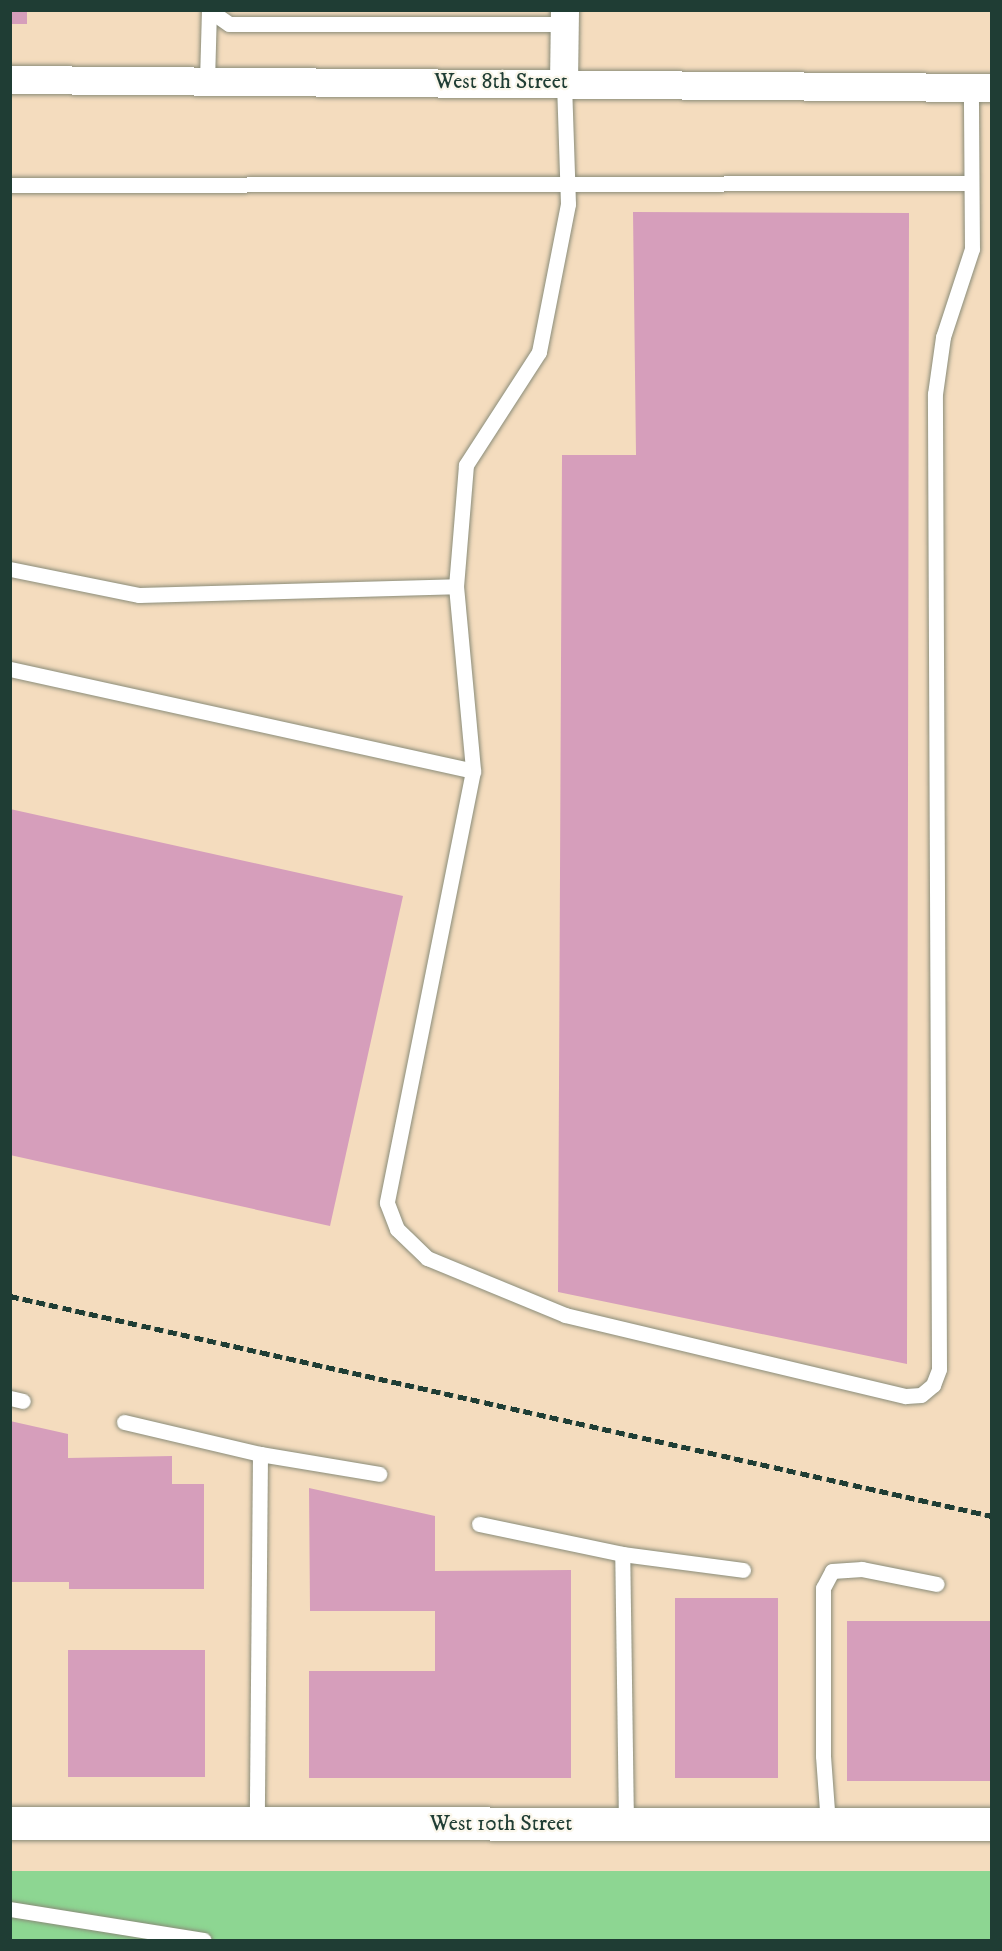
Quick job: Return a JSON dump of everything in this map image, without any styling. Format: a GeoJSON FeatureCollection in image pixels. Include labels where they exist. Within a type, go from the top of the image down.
{"type":"FeatureCollection","features":[{"type":"Feature","properties":{"kind":"street"},"geometry":{"type":"LineString","coordinates":[[564,82],[565,17]]}},
{"type":"Feature","properties":{"kind":"street","name":"West 8th Street"},"geometry":{"type":"LineString","coordinates":[[10,80],[564,82],[981,88]]}},
{"type":"Feature","properties":{"kind":"street","name":"West 10th Street"},"geometry":{"type":"LineString","coordinates":[[10,1823],[992,1824]]}},
{"type":"Feature","properties":{"kind":"lane"},"geometry":{"type":"LineString","coordinates":[[209,11],[229,24],[565,17]]}},
{"type":"Feature","properties":{"kind":"lane"},"geometry":{"type":"LineString","coordinates":[[207,81],[209,11]]}},
{"type":"Feature","properties":{"kind":"lane"},"geometry":{"type":"LineString","coordinates":[[564,82],[568,204],[539,352],[466,465],[456,586],[473,771],[387,1203],[397,1229],[427,1258],[565,1315],[906,1396],[921,1395],[933,1385],[939,1368],[935,394],[943,337],[972,249],[971,183],[981,88]]}},
{"type":"Feature","properties":{"kind":"lane"},"geometry":{"type":"LineString","coordinates":[[10,185],[971,183]]}},
{"type":"Feature","properties":{"kind":"lane"},"geometry":{"type":"LineString","coordinates":[[10,569],[139,595],[456,586]]}},
{"type":"Feature","properties":{"kind":"lane"},"geometry":{"type":"LineString","coordinates":[[10,669],[473,771]]}},
{"type":"Feature","properties":{"kind":"lane"},"geometry":{"type":"LineString","coordinates":[[124,1422],[260,1454],[379,1474]]}},
{"type":"Feature","properties":{"kind":"lane"},"geometry":{"type":"LineString","coordinates":[[257,1823],[260,1454]]}},
{"type":"Feature","properties":{"kind":"lane"},"geometry":{"type":"LineString","coordinates":[[479,1524],[622,1554],[743,1570]]}},
{"type":"Feature","properties":{"kind":"lane"},"geometry":{"type":"LineString","coordinates":[[622,1554],[626,1824]]}},
{"type":"Feature","properties":{"kind":"lane"},"geometry":{"type":"LineString","coordinates":[[828,1824],[823,1756],[823,1588],[832,1571],[862,1569],[937,1584]]}},
{"type":"Feature","properties":{"kind":"lane"},"geometry":{"type":"LineString","coordinates":[[10,1909],[204,1941]]}},
{"type":"Feature","properties":{"kind":"green space"},"geometry":{"type":"Polygon","coordinates":[[[11,1871],[991,1871],[991,1940],[11,1940],[11,1871]]]}},
{"type":"Feature","properties":{"kind":"building"},"geometry":{"type":"Polygon","coordinates":[[[10,10],[27,10],[27,24],[10,24],[10,10]]]}},
{"type":"Feature","properties":{"kind":"building"},"geometry":{"type":"Polygon","coordinates":[[[633,212],[909,213],[907,1364],[558,1292],[562,455],[636,455],[633,212]]]}},
{"type":"Feature","properties":{"kind":"building"},"geometry":{"type":"Polygon","coordinates":[[[10,809],[403,896],[330,1226],[10,1155],[10,809]]]}},
{"type":"Feature","properties":{"kind":"building"},"geometry":{"type":"Polygon","coordinates":[[[10,1421],[68,1434],[68,1458],[172,1456],[172,1484],[204,1484],[204,1589],[69,1589],[69,1582],[10,1582],[10,1421]]]}},
{"type":"Feature","properties":{"kind":"building"},"geometry":{"type":"Polygon","coordinates":[[[309,1488],[435,1516],[435,1571],[571,1570],[571,1778],[309,1778],[309,1671],[435,1671],[435,1611],[310,1611],[309,1488]]]}},
{"type":"Feature","properties":{"kind":"building"},"geometry":{"type":"Polygon","coordinates":[[[675,1598],[778,1598],[778,1778],[675,1778],[675,1598]]]}},
{"type":"Feature","properties":{"kind":"building"},"geometry":{"type":"Polygon","coordinates":[[[847,1621],[992,1621],[992,1781],[847,1781],[847,1621]]]}},
{"type":"Feature","properties":{"kind":"building"},"geometry":{"type":"Polygon","coordinates":[[[68,1650],[205,1650],[205,1777],[68,1777],[68,1650]]]}},
{"type":"Feature","properties":{"kind":"railway"},"geometry":{"type":"LineString","coordinates":[[10,1296],[992,1516]]}}]}
